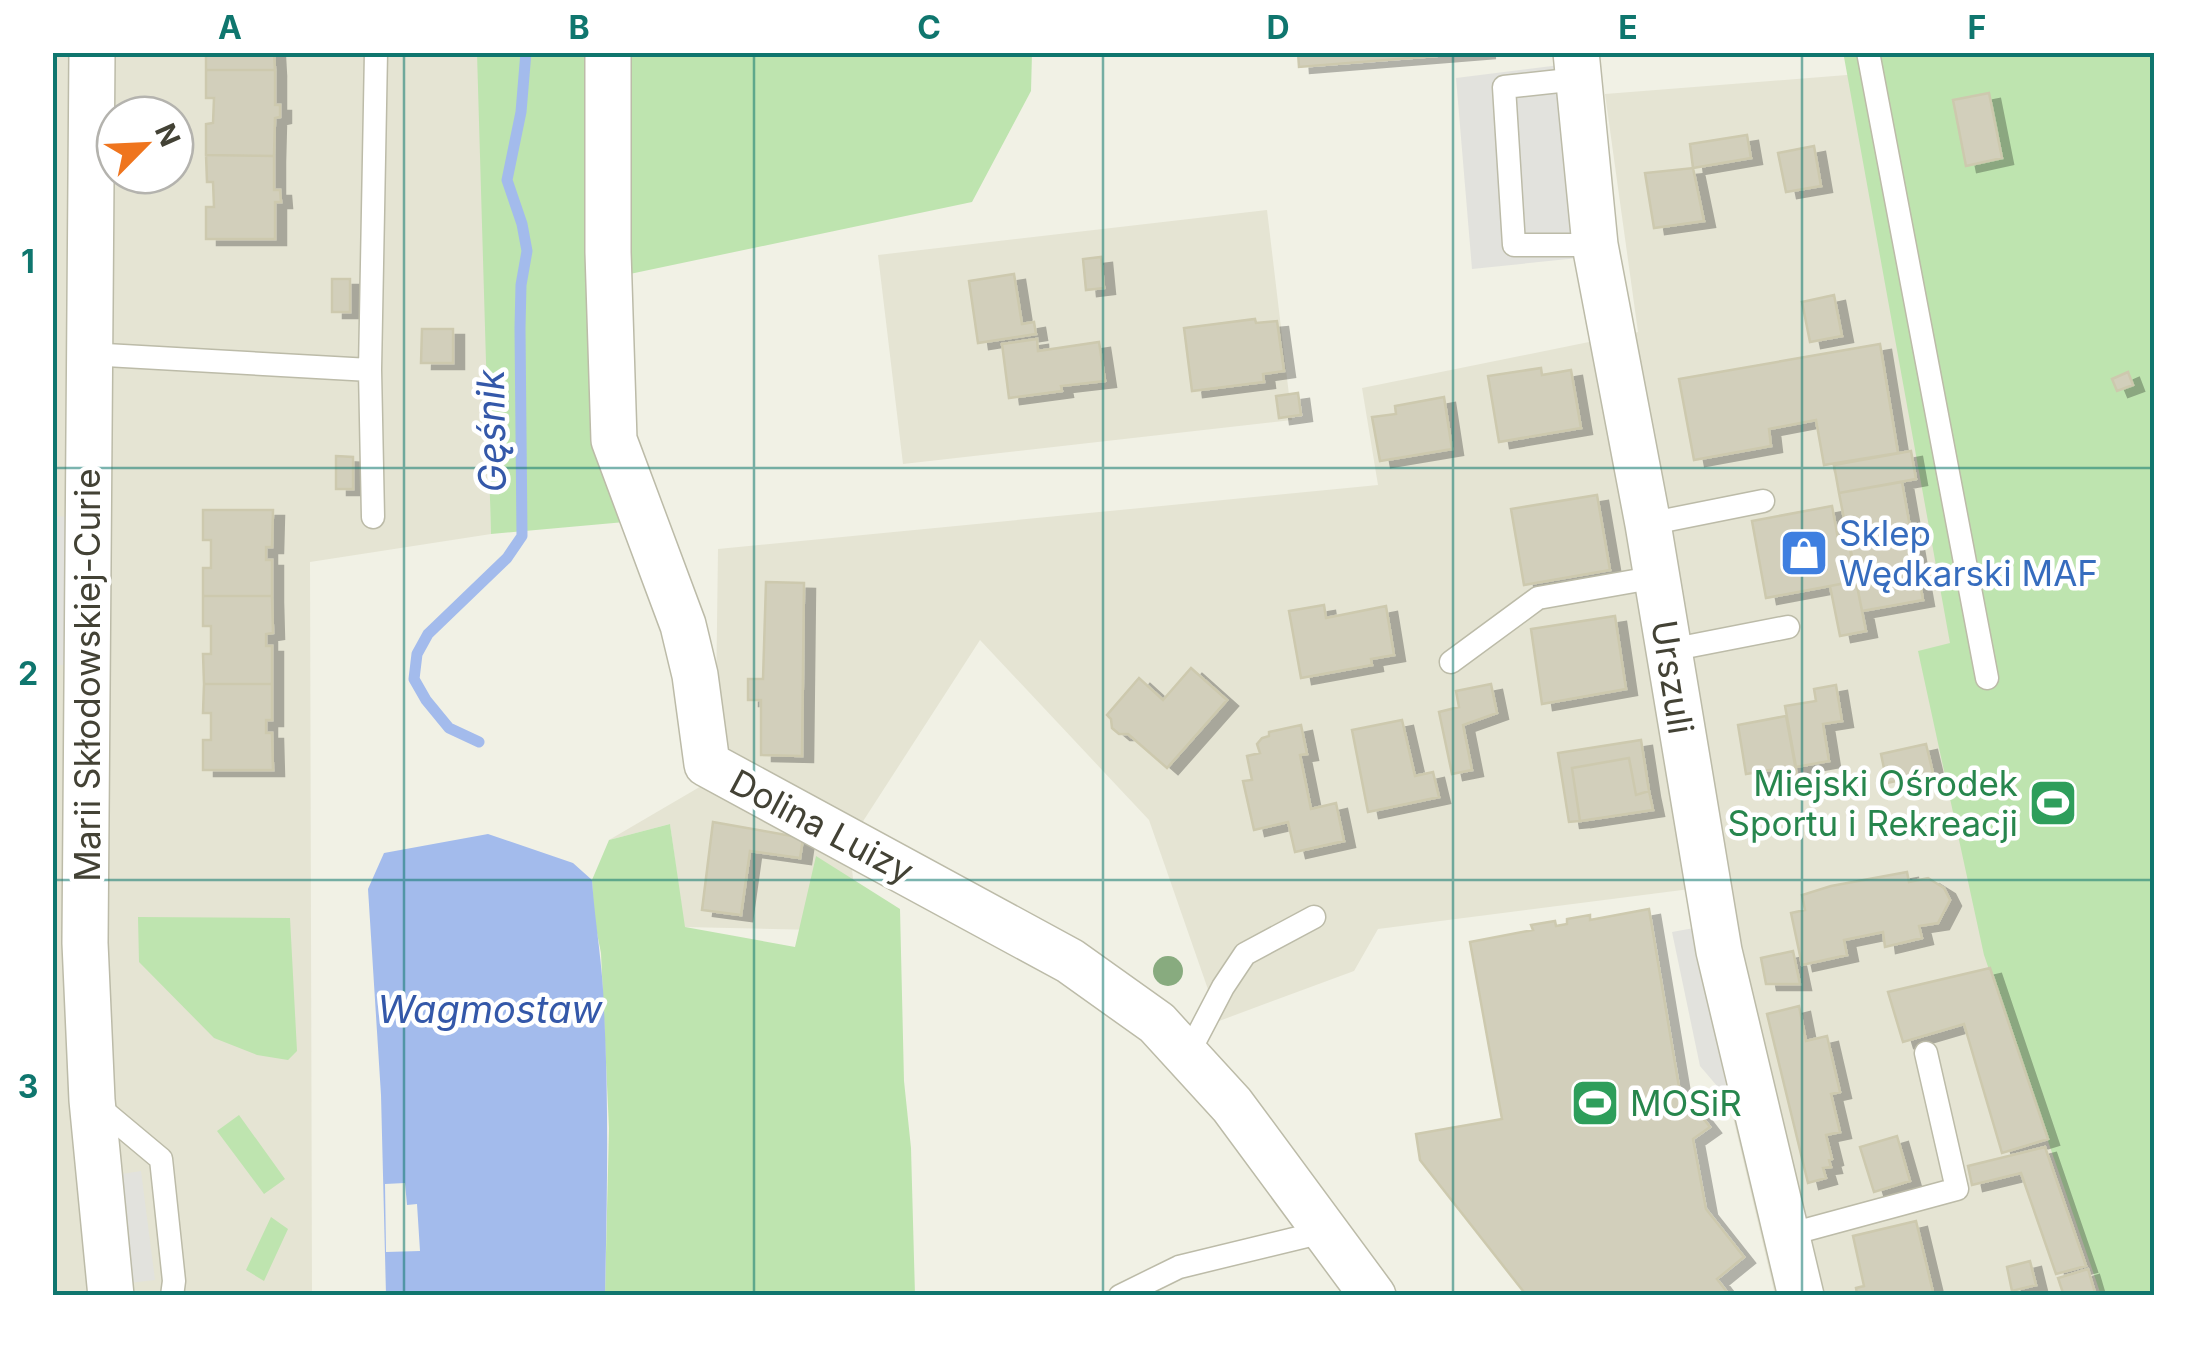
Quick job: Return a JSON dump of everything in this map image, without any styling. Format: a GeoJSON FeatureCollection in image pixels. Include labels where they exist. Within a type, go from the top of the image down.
{"type":"FeatureCollection","features":[{"type":"Feature","properties":{"kind":"street","name":"Marii Skłodowskiej-Curie"},"geometry":{"type":"LineString","coordinates":[[92,52],[71,307],[88,354],[85,862],[92,1100],[111,1296]]}},
{"type":"Feature","properties":{"kind":"street","name":"Dolina Luizy"},"geometry":{"type":"LineString","coordinates":[[608,52],[608,252],[614,440],[683,625],[695,674],[707,764],[1070,960],[1158,1023],[1232,1105],[1372,1296]]}},
{"type":"Feature","properties":{"kind":"street","name":"Urszuli"},"geometry":{"type":"LineString","coordinates":[[1577,66],[1595,245],[1648,524],[1719,951],[1801,1296]]}},
{"type":"Feature","properties":{"kind":"lane"},"geometry":{"type":"LineString","coordinates":[[373,517],[370,370],[376,52]]}},
{"type":"Feature","properties":{"kind":"lane"},"geometry":{"type":"LineString","coordinates":[[1868,52],[1987,678]]}},
{"type":"Feature","properties":{"kind":"lane"},"geometry":{"type":"LineString","coordinates":[[1577,66],[1504,88],[1514,245],[1595,245]]}},
{"type":"Feature","properties":{"kind":"lane"},"geometry":{"type":"LineString","coordinates":[[88,354],[370,370]]}},
{"type":"Feature","properties":{"kind":"lane"},"geometry":{"type":"LineString","coordinates":[[1648,524],[1763,501]]}},
{"type":"Feature","properties":{"kind":"lane"},"geometry":{"type":"LineString","coordinates":[[1451,662],[1538,598],[1657,577]]}},
{"type":"Feature","properties":{"kind":"lane"},"geometry":{"type":"LineString","coordinates":[[1670,650],[1788,626]]}},
{"type":"Feature","properties":{"kind":"lane"},"geometry":{"type":"LineString","coordinates":[[1187,1056],[1245,954],[1314,917]]}},
{"type":"Feature","properties":{"kind":"lane"},"geometry":{"type":"LineString","coordinates":[[1787,1236],[1958,1188],[1926,1053]]}},
{"type":"Feature","properties":{"kind":"lane"},"geometry":{"type":"LineString","coordinates":[[92,1100],[160,1159],[174,1281],[172,1296]]}},
{"type":"Feature","properties":{"kind":"lane"},"geometry":{"type":"LineString","coordinates":[[1120,1296],[1180,1267],[1323,1232]]}},
{"type":"Feature","properties":{"kind":"shaded area"},"geometry":{"type":"Polygon","coordinates":[[[52,53],[479,53],[491,534],[310,562],[312,1295],[53,1295],[52,53]]]}},
{"type":"Feature","properties":{"kind":"shaded area"},"geometry":{"type":"Polygon","coordinates":[[[1560,65],[1578,258],[1472,269],[1456,78],[1560,65]]]}},
{"type":"Feature","properties":{"kind":"shaded area"},"geometry":{"type":"Polygon","coordinates":[[[1859,74],[2118,1295],[1775,1295],[1729,1100],[1690,889],[1378,929],[1354,971],[1219,1021],[1149,820],[980,640],[849,843],[859,931],[684,927],[670,824],[609,840],[715,778],[718,549],[1378,485],[1362,388],[1638,332],[1605,94],[1859,74]]]}},
{"type":"Feature","properties":{"kind":"shaded area"},"geometry":{"type":"Polygon","coordinates":[[[1267,210],[1292,420],[903,464],[878,255],[1267,210]]]}},
{"type":"Feature","properties":{"kind":"shaded area"},"geometry":{"type":"Polygon","coordinates":[[[53,516],[70,517],[71,665],[53,665],[53,516]]]}},
{"type":"Feature","properties":{"kind":"shaded area"},"geometry":{"type":"Polygon","coordinates":[[[1694,928],[1729,1100],[1700,1066],[1672,932],[1694,928]]]}},
{"type":"Feature","properties":{"kind":"shaded area"},"geometry":{"type":"Polygon","coordinates":[[[141,1171],[155,1280],[129,1283],[115,1175],[141,1171]]]}},
{"type":"Feature","properties":{"kind":"green space","name":"Miejski Ośrodek Sportu i Rekreacji"},"geometry":{"type":"Polygon","coordinates":[[[1912,52],[2154,53],[2154,1295],[2101,1295],[1984,955],[1918,651],[1950,643],[1844,57],[1912,52]]]}},
{"type":"Feature","properties":{"kind":"green space"},"geometry":{"type":"Polygon","coordinates":[[[477,53],[1032,53],[1031,91],[972,202],[625,275],[636,521],[491,534],[477,53]]]}},
{"type":"Feature","properties":{"kind":"green space"},"geometry":{"type":"Polygon","coordinates":[[[670,824],[685,927],[795,947],[816,856],[900,909],[915,1295],[605,1295],[609,1128],[601,953],[592,880],[609,840],[670,824]]]}},
{"type":"Feature","properties":{"kind":"green space"},"geometry":{"type":"Polygon","coordinates":[[[138,917],[290,918],[297,1051],[288,1060],[257,1055],[214,1038],[139,962],[138,917]]]}},
{"type":"Feature","properties":{"kind":"green space"},"geometry":{"type":"Polygon","coordinates":[[[239,1115],[285,1179],[264,1194],[217,1131],[239,1115]]]}},
{"type":"Feature","properties":{"kind":"green space"},"geometry":{"type":"Polygon","coordinates":[[[271,1217],[288,1229],[264,1281],[246,1270],[271,1217]]]}},
{"type":"Feature","properties":{"kind":"water","name":"Wagmostaw"},"geometry":{"type":"Polygon","coordinates":[[[488,834],[573,863],[592,880],[606,1046],[605,1295],[386,1295],[381,1095],[368,889],[384,853],[488,834]]]}},
{"type":"Feature","properties":{"kind":"pier"},"geometry":{"type":"Polygon","coordinates":[[[405,1183],[407,1205],[417,1204],[420,1251],[386,1252],[385,1184],[405,1183]]]}},
{"type":"Feature","properties":{"kind":"building"},"geometry":{"type":"Polygon","coordinates":[[[206,52],[274,52],[275,70],[206,70],[206,52]]]}},
{"type":"Feature","properties":{"kind":"building"},"geometry":{"type":"Polygon","coordinates":[[[1298,52],[1485,52],[1299,67],[1298,52]]]}},
{"type":"Feature","properties":{"kind":"building"},"geometry":{"type":"Polygon","coordinates":[[[206,70],[275,70],[275,105],[280,105],[280,117],[275,118],[274,156],[206,155],[206,124],[213,123],[214,98],[206,98],[206,70]]]}},
{"type":"Feature","properties":{"kind":"building"},"geometry":{"type":"Polygon","coordinates":[[[1989,93],[2002,158],[1966,166],[1953,100],[1989,93]]]}},
{"type":"Feature","properties":{"kind":"building"},"geometry":{"type":"Polygon","coordinates":[[[1747,135],[1751,158],[1693,168],[1690,144],[1747,135]]]}},
{"type":"Feature","properties":{"kind":"building"},"geometry":{"type":"Polygon","coordinates":[[[1814,146],[1821,186],[1786,192],[1778,153],[1814,146]]]}},
{"type":"Feature","properties":{"kind":"building"},"geometry":{"type":"Polygon","coordinates":[[[206,155],[274,156],[274,190],[280,190],[281,202],[275,202],[275,239],[206,239],[206,207],[214,207],[213,182],[207,182],[206,155]]]}},
{"type":"Feature","properties":{"kind":"building"},"geometry":{"type":"Polygon","coordinates":[[[1693,168],[1704,221],[1654,228],[1645,173],[1693,168]]]}},
{"type":"Feature","properties":{"kind":"building"},"geometry":{"type":"Polygon","coordinates":[[[1101,257],[1104,288],[1086,290],[1083,259],[1101,257]]]}},
{"type":"Feature","properties":{"kind":"building"},"geometry":{"type":"Polygon","coordinates":[[[1014,274],[1022,324],[1034,322],[1036,334],[978,343],[969,281],[1014,274]]]}},
{"type":"Feature","properties":{"kind":"building"},"geometry":{"type":"Polygon","coordinates":[[[332,279],[350,279],[350,312],[332,312],[332,279]]]}},
{"type":"Feature","properties":{"kind":"building"},"geometry":{"type":"Polygon","coordinates":[[[1834,295],[1842,336],[1810,342],[1802,302],[1834,295]]]}},
{"type":"Feature","properties":{"kind":"building"},"geometry":{"type":"Polygon","coordinates":[[[1255,319],[1256,323],[1277,321],[1284,371],[1263,374],[1264,382],[1192,391],[1184,328],[1255,319]]]}},
{"type":"Feature","properties":{"kind":"building"},"geometry":{"type":"Polygon","coordinates":[[[422,329],[453,329],[453,363],[421,363],[422,329]]]}},
{"type":"Feature","properties":{"kind":"building"},"geometry":{"type":"Polygon","coordinates":[[[1037,339],[1038,351],[1099,342],[1105,381],[1009,398],[1002,344],[1037,339]]]}},
{"type":"Feature","properties":{"kind":"building"},"geometry":{"type":"Polygon","coordinates":[[[1880,344],[1898,453],[1824,465],[1816,420],[1769,429],[1771,446],[1694,460],[1679,379],[1880,344]]]}},
{"type":"Feature","properties":{"kind":"building"},"geometry":{"type":"Polygon","coordinates":[[[1541,368],[1542,375],[1571,370],[1581,428],[1499,442],[1488,376],[1541,368]]]}},
{"type":"Feature","properties":{"kind":"building"},"geometry":{"type":"Polygon","coordinates":[[[2128,372],[2133,385],[2117,391],[2112,379],[2128,372]]]}},
{"type":"Feature","properties":{"kind":"building"},"geometry":{"type":"Polygon","coordinates":[[[1298,393],[1301,415],[1279,418],[1276,396],[1298,393]]]}},
{"type":"Feature","properties":{"kind":"building"},"geometry":{"type":"Polygon","coordinates":[[[1444,397],[1452,449],[1380,461],[1372,417],[1396,414],[1395,406],[1444,397]]]}},
{"type":"Feature","properties":{"kind":"building"},"geometry":{"type":"Polygon","coordinates":[[[1911,451],[1916,479],[1839,493],[1834,465],[1911,451]]]}},
{"type":"Feature","properties":{"kind":"building"},"geometry":{"type":"Polygon","coordinates":[[[336,456],[353,457],[353,489],[336,489],[336,456]]]}},
{"type":"Feature","properties":{"kind":"building"},"geometry":{"type":"Polygon","coordinates":[[[1902,482],[1923,600],[1862,611],[1839,493],[1902,482]]]}},
{"type":"Feature","properties":{"kind":"building"},"geometry":{"type":"Polygon","coordinates":[[[1597,495],[1610,570],[1524,585],[1511,509],[1597,495]]]}},
{"type":"Feature","properties":{"kind":"building","name":"Sklep Wędkarski MAF"},"geometry":{"type":"Polygon","coordinates":[[[1832,506],[1839,544],[1849,542],[1853,561],[1843,563],[1846,583],[1766,598],[1752,521],[1832,506]]]}},
{"type":"Feature","properties":{"kind":"building"},"geometry":{"type":"Polygon","coordinates":[[[203,510],[273,510],[272,547],[266,547],[266,560],[272,560],[272,596],[203,596],[203,568],[211,568],[211,540],[203,540],[203,510]]]}},
{"type":"Feature","properties":{"kind":"building"},"geometry":{"type":"Polygon","coordinates":[[[1856,581],[1866,631],[1840,636],[1830,586],[1856,581]]]}},
{"type":"Feature","properties":{"kind":"building"},"geometry":{"type":"Polygon","coordinates":[[[766,582],[804,583],[802,756],[761,755],[761,700],[748,700],[748,679],[763,679],[766,582]]]}},
{"type":"Feature","properties":{"kind":"building"},"geometry":{"type":"Polygon","coordinates":[[[203,596],[272,596],[273,633],[266,634],[266,646],[272,646],[272,684],[204,684],[203,654],[211,654],[211,626],[203,626],[203,596]]]}},
{"type":"Feature","properties":{"kind":"building"},"geometry":{"type":"Polygon","coordinates":[[[1324,605],[1326,618],[1386,606],[1394,655],[1371,659],[1372,665],[1301,678],[1289,611],[1324,605]]]}},
{"type":"Feature","properties":{"kind":"building"},"geometry":{"type":"Polygon","coordinates":[[[1615,616],[1626,689],[1542,704],[1531,629],[1615,616]]]}},
{"type":"Feature","properties":{"kind":"building"},"geometry":{"type":"Polygon","coordinates":[[[1191,668],[1227,700],[1167,768],[1128,734],[1119,734],[1112,728],[1107,715],[1139,678],[1163,700],[1191,668]]]}},
{"type":"Feature","properties":{"kind":"building"},"geometry":{"type":"Polygon","coordinates":[[[204,684],[272,684],[272,720],[266,720],[266,733],[272,733],[273,770],[203,770],[203,740],[211,740],[211,713],[203,713],[204,684]]]}},
{"type":"Feature","properties":{"kind":"building"},"geometry":{"type":"Polygon","coordinates":[[[1491,684],[1497,713],[1463,725],[1472,770],[1452,774],[1439,712],[1459,707],[1456,691],[1491,684]]]}},
{"type":"Feature","properties":{"kind":"building"},"geometry":{"type":"Polygon","coordinates":[[[1836,685],[1842,721],[1823,724],[1829,761],[1796,767],[1785,706],[1816,701],[1814,689],[1836,685]]]}},
{"type":"Feature","properties":{"kind":"building"},"geometry":{"type":"Polygon","coordinates":[[[1786,716],[1797,776],[1778,779],[1776,769],[1746,774],[1738,725],[1786,716]]]}},
{"type":"Feature","properties":{"kind":"building"},"geometry":{"type":"Polygon","coordinates":[[[1402,720],[1415,776],[1433,772],[1439,797],[1368,812],[1352,730],[1402,720]]]}},
{"type":"Feature","properties":{"kind":"building"},"geometry":{"type":"Polygon","coordinates":[[[1301,725],[1307,754],[1300,755],[1311,809],[1336,803],[1344,841],[1295,852],[1288,822],[1254,830],[1243,781],[1252,780],[1247,756],[1260,753],[1257,744],[1262,738],[1269,736],[1269,732],[1301,725]]]}},
{"type":"Feature","properties":{"kind":"building"},"geometry":{"type":"Polygon","coordinates":[[[1641,740],[1649,791],[1636,795],[1629,758],[1572,768],[1580,821],[1569,822],[1558,753],[1641,740]]]}},
{"type":"Feature","properties":{"kind":"building"},"geometry":{"type":"Polygon","coordinates":[[[1926,744],[1933,773],[1887,783],[1881,754],[1926,744]]]}},
{"type":"Feature","properties":{"kind":"building"},"geometry":{"type":"Polygon","coordinates":[[[1629,758],[1636,795],[1649,791],[1653,810],[1580,821],[1572,768],[1629,758]]]}},
{"type":"Feature","properties":{"kind":"building"},"geometry":{"type":"Polygon","coordinates":[[[713,822],[803,838],[800,858],[750,851],[741,915],[702,910],[713,822]]]}},
{"type":"Feature","properties":{"kind":"building"},"geometry":{"type":"Polygon","coordinates":[[[1907,872],[1909,882],[1928,878],[1944,888],[1950,900],[1938,923],[1919,926],[1922,938],[1885,947],[1883,932],[1844,940],[1847,955],[1802,965],[1791,913],[1805,910],[1802,895],[1907,872]]]}},
{"type":"Feature","properties":{"kind":"building","name":"MOSiR"},"geometry":{"type":"Polygon","coordinates":[[[1649,909],[1679,1087],[1710,1127],[1693,1139],[1706,1209],[1744,1257],[1717,1279],[1730,1296],[1527,1296],[1420,1160],[1416,1134],[1502,1119],[1470,942],[1533,930],[1531,925],[1555,921],[1556,926],[1567,924],[1567,919],[1590,915],[1590,920],[1649,909]]]}},
{"type":"Feature","properties":{"kind":"building"},"geometry":{"type":"Polygon","coordinates":[[[1793,951],[1800,984],[1766,984],[1761,958],[1793,951]]]}},
{"type":"Feature","properties":{"kind":"building"},"geometry":{"type":"Polygon","coordinates":[[[1990,968],[2048,1139],[2002,1153],[1964,1024],[1903,1042],[1888,992],[1990,968]]]}},
{"type":"Feature","properties":{"kind":"building"},"geometry":{"type":"Polygon","coordinates":[[[1799,1006],[1806,1041],[1827,1036],[1840,1092],[1831,1094],[1840,1132],[1826,1135],[1831,1167],[1823,1168],[1826,1178],[1808,1183],[1767,1014],[1799,1006]]]}},
{"type":"Feature","properties":{"kind":"building"},"geometry":{"type":"Polygon","coordinates":[[[1897,1136],[1910,1181],[1874,1192],[1860,1147],[1897,1136]]]}},
{"type":"Feature","properties":{"kind":"building"},"geometry":{"type":"Polygon","coordinates":[[[2045,1147],[2086,1266],[2056,1274],[2021,1173],[1972,1185],[1968,1166],[2045,1147]]]}},
{"type":"Feature","properties":{"kind":"building"},"geometry":{"type":"Polygon","coordinates":[[[1916,1221],[1934,1296],[1857,1294],[1856,1288],[1864,1286],[1853,1236],[1916,1221]]]}},
{"type":"Feature","properties":{"kind":"building"},"geometry":{"type":"Polygon","coordinates":[[[2030,1261],[2036,1285],[2012,1291],[2007,1267],[2030,1261]]]}},
{"type":"Feature","properties":{"kind":"building"},"geometry":{"type":"Polygon","coordinates":[[[2088,1269],[2096,1296],[2064,1296],[2058,1278],[2088,1269]]]}},
{"type":"Feature","properties":{"kind":"waterway","name":"Gęśnik"},"geometry":{"type":"LineString","coordinates":[[479,742],[449,728],[414,679],[417,654],[428,634],[507,558],[522,536],[520,328],[527,251],[507,180],[521,112],[526,52]]}},
{"type":"Feature","properties":{"kind":"place","name":"Sklep Wędkarski MAF"},"geometry":{"type":"Point","coordinates":[1804,553]}},
{"type":"Feature","properties":{"kind":"place","name":"Miejski Ośrodek Sportu i Rekreacji"},"geometry":{"type":"Point","coordinates":[2053,803]}},
{"type":"Feature","properties":{"kind":"place","name":"MOSiR"},"geometry":{"type":"Point","coordinates":[1595,1103]}}]}
